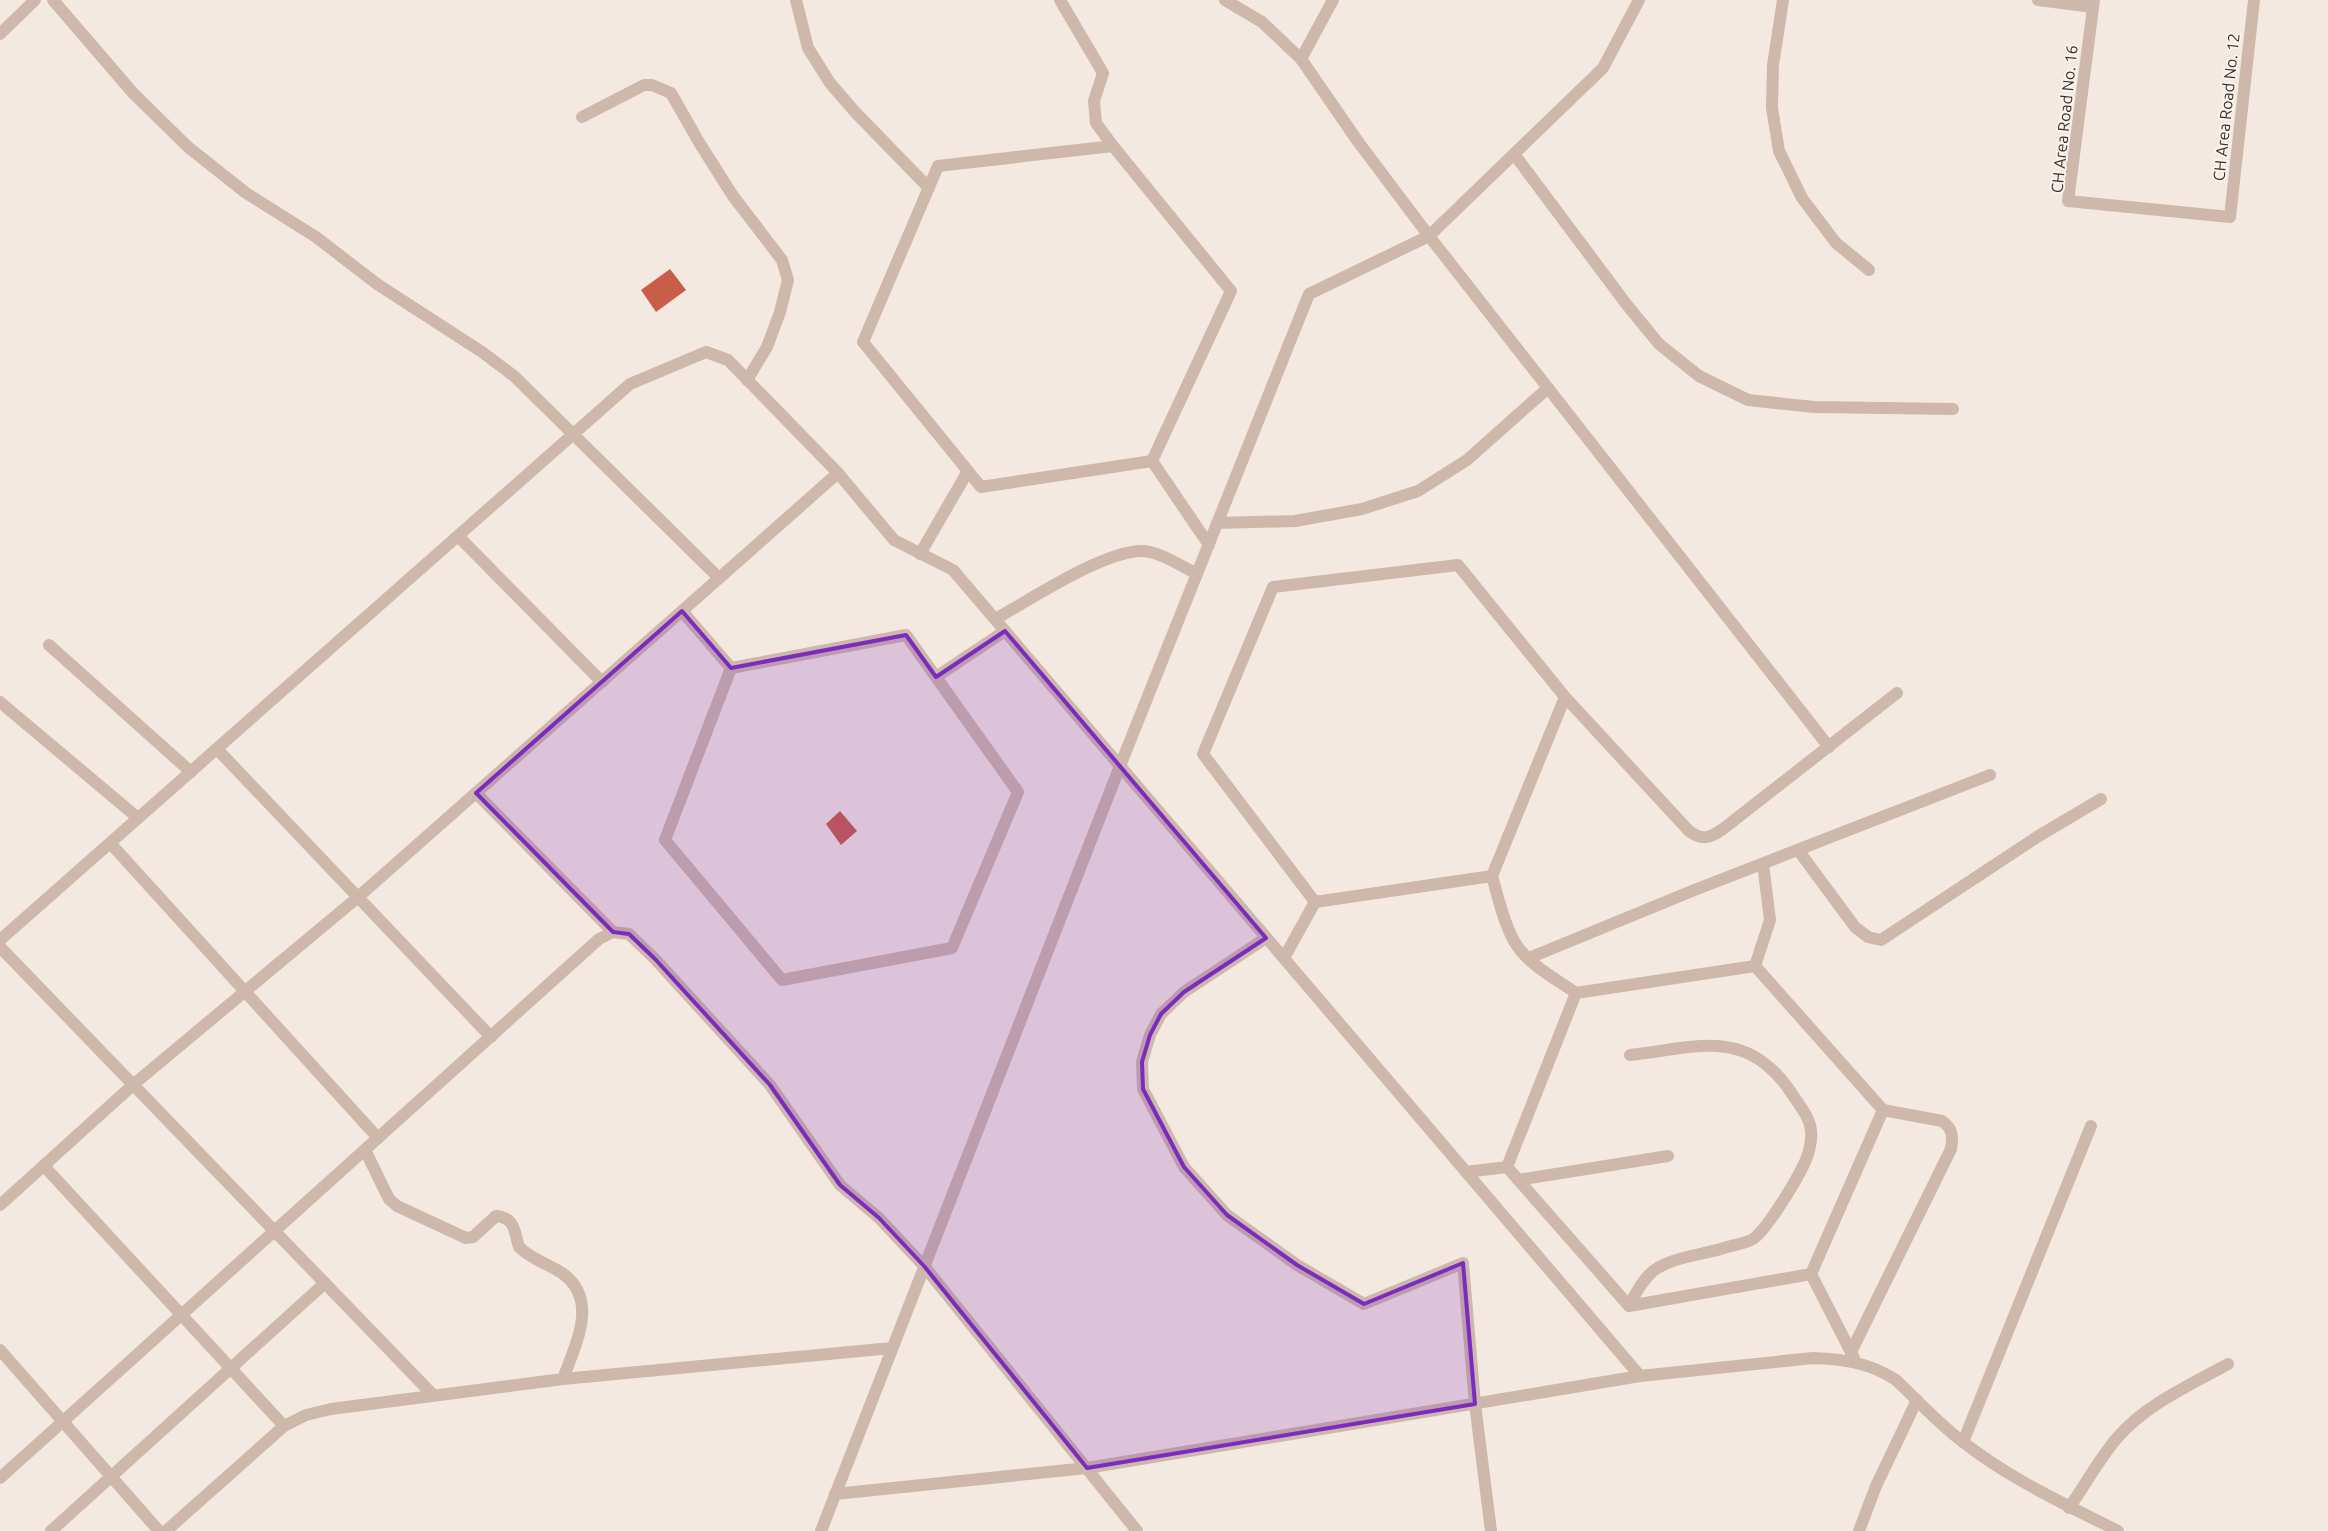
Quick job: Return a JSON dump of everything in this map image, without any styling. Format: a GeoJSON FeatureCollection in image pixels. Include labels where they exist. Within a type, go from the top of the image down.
{"type":"FeatureCollection","features":[{"type":"Feature","properties":{"kind":"street"},"geometry":{"type":"LineString","coordinates":[[0,34],[35,0]]}},
{"type":"Feature","properties":{"kind":"street"},"geometry":{"type":"LineString","coordinates":[[54,0],[133,93],[188,147],[246,193],[316,238],[377,284],[482,352],[514,376],[719,578]]}},
{"type":"Feature","properties":{"kind":"street"},"geometry":{"type":"LineString","coordinates":[[796,0],[808,48],[830,83],[856,113],[929,188]]}},
{"type":"Feature","properties":{"kind":"street"},"geometry":{"type":"LineString","coordinates":[[1060,0],[1104,73],[1094,101],[1096,123],[1231,291],[1152,461]]}},
{"type":"Feature","properties":{"kind":"street"},"geometry":{"type":"LineString","coordinates":[[1225,0],[1262,22],[1301,59],[1358,143],[1429,236],[1829,747]]}},
{"type":"Feature","properties":{"kind":"street"},"geometry":{"type":"LineString","coordinates":[[1301,59],[1333,0]]}},
{"type":"Feature","properties":{"kind":"street"},"geometry":{"type":"LineString","coordinates":[[821,1531],[1120,766],[1309,294],[1429,236],[1603,68],[1639,0]]}},
{"type":"Feature","properties":{"kind":"street"},"geometry":{"type":"LineString","coordinates":[[1783,0],[1773,65],[1772,108],[1779,152],[1802,198],[1830,236],[1869,270]]}},
{"type":"Feature","properties":{"kind":"street"},"geometry":{"type":"LineString","coordinates":[[2038,0],[2093,4]]}},
{"type":"Feature","properties":{"kind":"street","name":"CH Area Road No. 12"},"geometry":{"type":"LineString","coordinates":[[2230,217],[2254,0]]}},
{"type":"Feature","properties":{"kind":"street","name":"CH Area Road No. 16"},"geometry":{"type":"LineString","coordinates":[[2093,4],[2068,201],[2230,217]]}},
{"type":"Feature","properties":{"kind":"street"},"geometry":{"type":"LineString","coordinates":[[582,117],[644,85],[652,85],[671,93],[733,196],[782,260],[788,280],[780,312],[767,347],[747,380]]}},
{"type":"Feature","properties":{"kind":"street"},"geometry":{"type":"LineString","coordinates":[[1113,146],[938,166],[863,342],[981,487],[1152,461]]}},
{"type":"Feature","properties":{"kind":"street"},"geometry":{"type":"LineString","coordinates":[[1514,154],[1627,305],[1654,337],[1699,376],[1748,400],[1814,407],[1953,409]]}},
{"type":"Feature","properties":{"kind":"street"},"geometry":{"type":"LineString","coordinates":[[0,940],[630,384],[706,352],[728,360],[838,473],[894,540],[953,570],[1640,1376]]}},
{"type":"Feature","properties":{"kind":"street"},"geometry":{"type":"LineString","coordinates":[[1218,523],[1294,521],[1362,509],[1418,491],[1467,460],[1548,388]]}},
{"type":"Feature","properties":{"kind":"street"},"geometry":{"type":"LineString","coordinates":[[1152,461],[1209,545]]}},
{"type":"Feature","properties":{"kind":"street"},"geometry":{"type":"LineString","coordinates":[[920,554],[968,471]]}},
{"type":"Feature","properties":{"kind":"street"},"geometry":{"type":"LineString","coordinates":[[0,1205],[134,1084],[357,898],[838,473]]}},
{"type":"Feature","properties":{"kind":"street"},"geometry":{"type":"LineString","coordinates":[[458,536],[602,682]]}},
{"type":"Feature","properties":{"kind":"street"},"geometry":{"type":"LineString","coordinates":[[995,619],[1091,566],[1123,553],[1146,551],[1169,559],[1197,574]]}},
{"type":"Feature","properties":{"kind":"street"},"geometry":{"type":"LineString","coordinates":[[1315,902],[1204,754],[1273,587],[1458,565],[1565,697],[1688,831],[1696,837],[1707,839],[1719,832],[1897,693]]}},
{"type":"Feature","properties":{"kind":"street"},"geometry":{"type":"LineString","coordinates":[[682,611],[731,668]]}},
{"type":"Feature","properties":{"kind":"street"},"geometry":{"type":"LineString","coordinates":[[936,677],[1005,631]]}},
{"type":"Feature","properties":{"kind":"street"},"geometry":{"type":"LineString","coordinates":[[906,635],[1018,792],[952,948],[782,980],[666,840],[731,668],[906,635]]}},
{"type":"Feature","properties":{"kind":"street"},"geometry":{"type":"LineString","coordinates":[[50,645],[191,772]]}},
{"type":"Feature","properties":{"kind":"street"},"geometry":{"type":"LineString","coordinates":[[1565,697],[1492,876],[1505,920],[1515,943],[1529,958],[1576,993],[1755,966]]}},
{"type":"Feature","properties":{"kind":"street"},"geometry":{"type":"LineString","coordinates":[[0,702],[138,818]]}},
{"type":"Feature","properties":{"kind":"street"},"geometry":{"type":"LineString","coordinates":[[217,749],[491,1037]]}},
{"type":"Feature","properties":{"kind":"street"},"geometry":{"type":"LineString","coordinates":[[1529,958],[1990,775]]}},
{"type":"Feature","properties":{"kind":"street"},"geometry":{"type":"LineString","coordinates":[[476,793],[613,932]]}},
{"type":"Feature","properties":{"kind":"street"},"geometry":{"type":"LineString","coordinates":[[1798,850],[1856,927],[1868,937],[1882,940],[2037,837],[2100,799]]}},
{"type":"Feature","properties":{"kind":"street"},"geometry":{"type":"LineString","coordinates":[[111,844],[378,1138]]}},
{"type":"Feature","properties":{"kind":"street"},"geometry":{"type":"LineString","coordinates":[[1755,966],[1770,920],[1763,864]]}},
{"type":"Feature","properties":{"kind":"street"},"geometry":{"type":"LineString","coordinates":[[1315,902],[1492,876]]}},
{"type":"Feature","properties":{"kind":"street"},"geometry":{"type":"LineString","coordinates":[[1284,958],[1315,902]]}},
{"type":"Feature","properties":{"kind":"street"},"geometry":{"type":"LineString","coordinates":[[0,1478],[599,940],[613,932],[630,934],[770,1085],[840,1185],[879,1218],[924,1266],[1138,1531]]}},
{"type":"Feature","properties":{"kind":"street"},"geometry":{"type":"LineString","coordinates":[[1266,938],[1184,992],[1162,1014],[1150,1035],[1142,1062],[1143,1089],[1184,1167],[1227,1215],[1297,1265],[1364,1304],[1463,1263],[1475,1404],[1491,1531]]}},
{"type":"Feature","properties":{"kind":"street"},"geometry":{"type":"LineString","coordinates":[[0,947],[433,1395]]}},
{"type":"Feature","properties":{"kind":"street"},"geometry":{"type":"LineString","coordinates":[[1755,966],[1884,1110],[1942,1121],[1950,1127],[1953,1137],[1951,1148],[1854,1357]]}},
{"type":"Feature","properties":{"kind":"street"},"geometry":{"type":"LineString","coordinates":[[1506,1167],[1576,993]]}},
{"type":"Feature","properties":{"kind":"street"},"geometry":{"type":"LineString","coordinates":[[1629,1306],[1649,1274],[1662,1264],[1753,1239],[1775,1214],[1790,1190],[1808,1154],[1811,1131],[1804,1112],[1776,1073],[1762,1060],[1749,1052],[1736,1047],[1715,1045],[1630,1055]]}},
{"type":"Feature","properties":{"kind":"street"},"geometry":{"type":"LineString","coordinates":[[1811,1274],[1884,1110]]}},
{"type":"Feature","properties":{"kind":"street"},"geometry":{"type":"LineString","coordinates":[[1963,1442],[2091,1126]]}},
{"type":"Feature","properties":{"kind":"street"},"geometry":{"type":"LineString","coordinates":[[365,1150],[389,1199],[397,1206],[466,1238],[473,1237],[496,1216],[503,1216],[510,1220],[515,1227],[519,1247],[563,1274],[574,1286],[580,1296],[583,1309],[582,1326],[563,1379]]}},
{"type":"Feature","properties":{"kind":"street"},"geometry":{"type":"LineString","coordinates":[[1518,1180],[1668,1156]]}},
{"type":"Feature","properties":{"kind":"street"},"geometry":{"type":"LineString","coordinates":[[44,1166],[284,1426]]}},
{"type":"Feature","properties":{"kind":"street"},"geometry":{"type":"LineString","coordinates":[[1466,1172],[1506,1167]]}},
{"type":"Feature","properties":{"kind":"street"},"geometry":{"type":"LineString","coordinates":[[1506,1167],[1629,1306]]}},
{"type":"Feature","properties":{"kind":"street"},"geometry":{"type":"LineString","coordinates":[[1629,1306],[1811,1274]]}},
{"type":"Feature","properties":{"kind":"street"},"geometry":{"type":"LineString","coordinates":[[1811,1274],[1854,1357]]}},
{"type":"Feature","properties":{"kind":"street"},"geometry":{"type":"LineString","coordinates":[[51,1531],[325,1283]]}},
{"type":"Feature","properties":{"kind":"street"},"geometry":{"type":"LineString","coordinates":[[166,1531],[284,1426],[306,1415],[331,1409],[563,1379],[892,1348]]}},
{"type":"Feature","properties":{"kind":"street"},"geometry":{"type":"LineString","coordinates":[[0,1350],[159,1531]]}},
{"type":"Feature","properties":{"kind":"street"},"geometry":{"type":"LineString","coordinates":[[836,1494],[1087,1468],[1640,1376],[1813,1358],[1854,1357],[1886,1374],[1963,1442],[2012,1475],[2069,1508],[2118,1531]]}},
{"type":"Feature","properties":{"kind":"street"},"geometry":{"type":"LineString","coordinates":[[2069,1508],[2116,1439],[2128,1426],[2175,1393],[2228,1364]]}},
{"type":"Feature","properties":{"kind":"street"},"geometry":{"type":"LineString","coordinates":[[1859,1531],[1876,1486],[1917,1400]]}},
{"type":"Feature","properties":{"kind":"highlighted area"},"geometry":{"type":"Polygon","coordinates":[[[682,611],[731,668],[906,635],[936,677],[1005,631],[1266,938],[1184,992],[1161,1014],[1150,1035],[1142,1062],[1143,1089],[1184,1167],[1227,1215],[1297,1265],[1364,1304],[1463,1263],[1475,1404],[1087,1468],[924,1266],[879,1218],[840,1185],[770,1085],[655,959],[629,934],[613,932],[476,793],[682,611]]]}},
{"type":"Feature","properties":{"kind":"building"},"geometry":{"type":"Polygon","coordinates":[[[670,269],[686,290],[656,312],[641,290],[670,269]]]}},
{"type":"Feature","properties":{"kind":"building"},"geometry":{"type":"Polygon","coordinates":[[[840,811],[857,831],[841,845],[826,824],[840,811]]]}}]}
